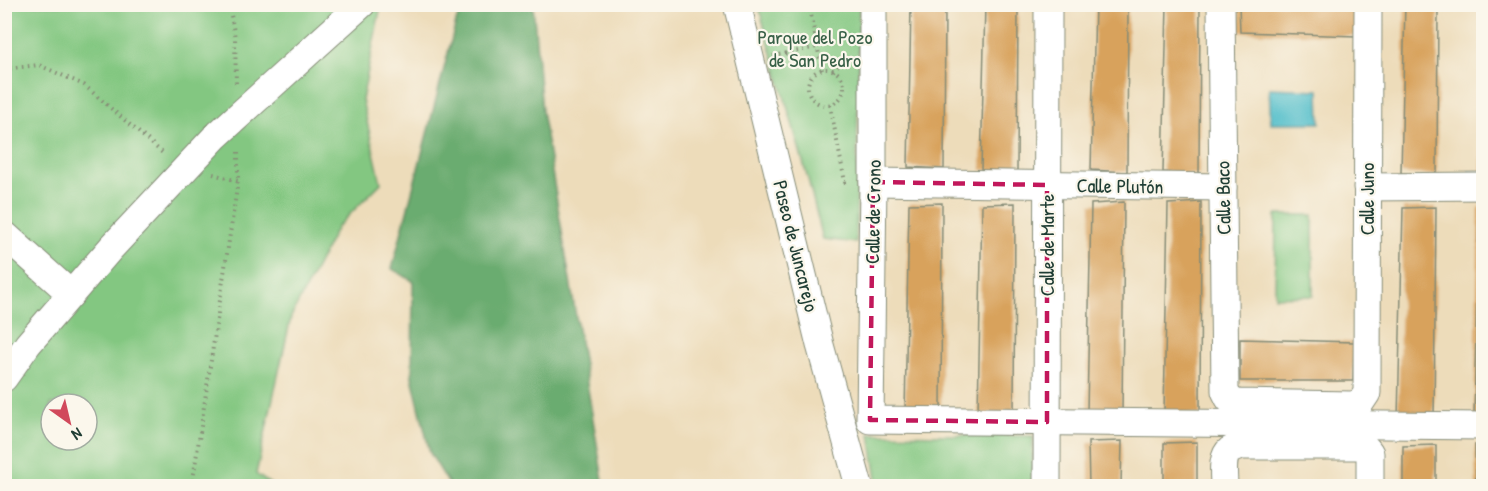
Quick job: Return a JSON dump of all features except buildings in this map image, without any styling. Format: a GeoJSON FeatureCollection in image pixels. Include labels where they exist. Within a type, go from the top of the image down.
{"type":"FeatureCollection","features":[{"type":"Feature","properties":{"kind":"street"},"geometry":{"type":"LineString","coordinates":[[4,378],[28,344],[111,248],[215,137],[362,4]]}},
{"type":"Feature","properties":{"kind":"street","name":"Paseo de Juncarejo"},"geometry":{"type":"LineString","coordinates":[[737,4],[820,345],[858,486]]}},
{"type":"Feature","properties":{"kind":"street","name":"Calle de Crono"},"geometry":{"type":"LineString","coordinates":[[873,4],[870,420],[1047,422]]}},
{"type":"Feature","properties":{"kind":"street","name":"Calle de Marte"},"geometry":{"type":"LineString","coordinates":[[1047,486],[1048,4]]}},
{"type":"Feature","properties":{"kind":"street","name":"Calle Baco"},"geometry":{"type":"LineString","coordinates":[[1221,4],[1226,391]]}},
{"type":"Feature","properties":{"kind":"street","name":"Calle Juno"},"geometry":{"type":"LineString","coordinates":[[1226,391],[1229,399],[1237,403],[1353,405],[1361,402],[1367,393],[1368,4]]}},
{"type":"Feature","properties":{"kind":"street","name":"Calle Plutón"},"geometry":{"type":"LineString","coordinates":[[873,182],[1223,187]]}},
{"type":"Feature","properties":{"kind":"street"},"geometry":{"type":"LineString","coordinates":[[1367,187],[1484,186]]}},
{"type":"Feature","properties":{"kind":"street"},"geometry":{"type":"LineString","coordinates":[[4,234],[71,294]]}},
{"type":"Feature","properties":{"kind":"street"},"geometry":{"type":"LineString","coordinates":[[1047,422],[1484,426]]}},
{"type":"Feature","properties":{"kind":"street"},"geometry":{"type":"LineString","coordinates":[[1224,476],[1226,455],[1231,449],[1240,446],[1359,446],[1370,453],[1370,486]]}},
{"type":"Feature","properties":{"kind":"path"},"geometry":{"type":"LineString","coordinates":[[229,4],[235,38],[236,86]]}},
{"type":"Feature","properties":{"kind":"path"},"geometry":{"type":"LineString","coordinates":[[809,4],[822,70]]}},
{"type":"Feature","properties":{"kind":"path"},"geometry":{"type":"LineString","coordinates":[[751,61],[817,47]]}},
{"type":"Feature","properties":{"kind":"path"},"geometry":{"type":"LineString","coordinates":[[4,69],[39,65],[84,85],[169,158]]}},
{"type":"Feature","properties":{"kind":"path"},"geometry":{"type":"LineString","coordinates":[[822,70],[838,74],[843,84],[839,99],[830,105],[817,104],[809,94],[811,76],[822,70]]}},
{"type":"Feature","properties":{"kind":"path"},"geometry":{"type":"LineString","coordinates":[[830,105],[844,182],[873,182]]}},
{"type":"Feature","properties":{"kind":"path"},"geometry":{"type":"LineString","coordinates":[[192,486],[238,181],[237,145]]}},
{"type":"Feature","properties":{"kind":"path"},"geometry":{"type":"LineString","coordinates":[[208,173],[238,181]]}},
{"type":"Feature","properties":{"kind":"highlighted area"},"geometry":{"type":"Polygon","coordinates":[[[873,182],[1047,185],[1047,422],[870,420],[873,182]]]}},
{"type":"Feature","properties":{"kind":"green space"},"geometry":{"type":"Polygon","coordinates":[[[4,5],[381,5],[362,100],[381,183],[337,227],[291,317],[256,474],[273,486],[5,486],[4,5]]]}},
{"type":"Feature","properties":{"kind":"green space"},"geometry":{"type":"Polygon","coordinates":[[[463,5],[533,5],[542,111],[604,486],[450,486],[430,453],[412,377],[413,281],[392,269],[456,22],[463,5]]]}},
{"type":"Feature","properties":{"kind":"green space","name":"Parque del Pozo de San Pedro"},"geometry":{"type":"Polygon","coordinates":[[[758,5],[859,5],[856,243],[823,239],[758,5]]]}},
{"type":"Feature","properties":{"kind":"green space"},"geometry":{"type":"Polygon","coordinates":[[[1276,215],[1313,215],[1313,296],[1275,297],[1276,215]]]}},
{"type":"Feature","properties":{"kind":"green space"},"geometry":{"type":"Polygon","coordinates":[[[870,434],[1033,436],[1032,486],[878,486],[870,434]]]}},
{"type":"Feature","properties":{"kind":"water"},"geometry":{"type":"Polygon","coordinates":[[[1269,88],[1319,90],[1320,123],[1271,123],[1269,88]]]}}]}
